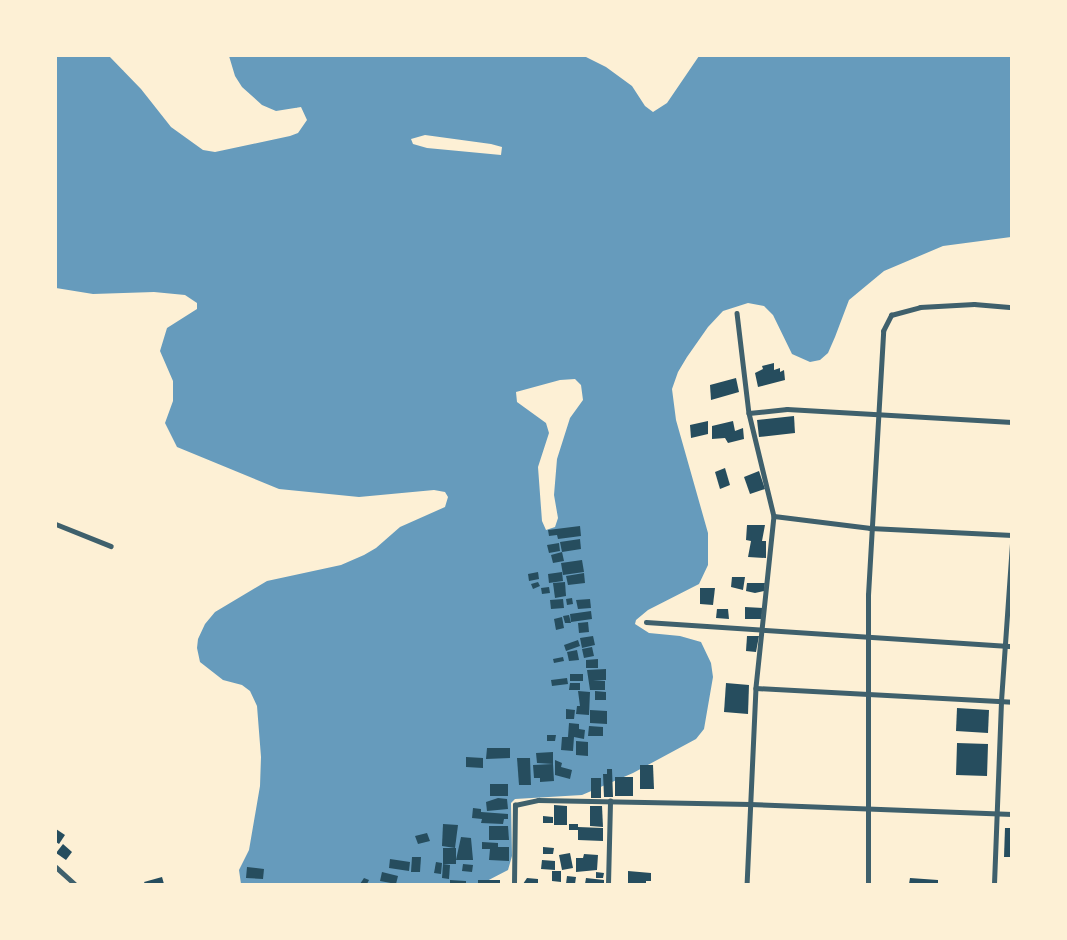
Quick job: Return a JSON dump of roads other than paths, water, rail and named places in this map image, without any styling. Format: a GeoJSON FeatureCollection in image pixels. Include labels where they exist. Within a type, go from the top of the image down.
{"type":"FeatureCollection","features":[{"type":"Feature","properties":{"kind":"street"},"geometry":{"type":"LineString","coordinates":[[868,885],[867,692],[870,528],[881,354],[886,320],[896,312],[928,306],[974,304],[1011,307]]}},
{"type":"Feature","properties":{"kind":"street"},"geometry":{"type":"LineString","coordinates":[[737,313],[749,413],[774,516],[756,688],[747,885]]}},
{"type":"Feature","properties":{"kind":"street"},"geometry":{"type":"LineString","coordinates":[[749,413],[788,409],[1011,422]]}},
{"type":"Feature","properties":{"kind":"street"},"geometry":{"type":"LineString","coordinates":[[774,516],[870,528],[1011,535]]}},
{"type":"Feature","properties":{"kind":"street"},"geometry":{"type":"LineString","coordinates":[[56,525],[111,546]]}},
{"type":"Feature","properties":{"kind":"street"},"geometry":{"type":"LineString","coordinates":[[994,885],[1001,701],[1011,543]]}},
{"type":"Feature","properties":{"kind":"street"},"geometry":{"type":"LineString","coordinates":[[646,622],[868,638],[1011,645]]}},
{"type":"Feature","properties":{"kind":"street"},"geometry":{"type":"LineString","coordinates":[[756,688],[867,692],[1011,702]]}},
{"type":"Feature","properties":{"kind":"street"},"geometry":{"type":"LineString","coordinates":[[514,885],[516,804],[538,800],[750,804],[1011,814]]}},
{"type":"Feature","properties":{"kind":"street"},"geometry":{"type":"LineString","coordinates":[[609,885],[610,801]]}},
{"type":"Feature","properties":{"kind":"street"},"geometry":{"type":"LineString","coordinates":[[56,867],[75,885]]}},
{"type":"Feature","properties":{"kind":"water"},"geometry":{"type":"Polygon","coordinates":[[[56,56],[109,56],[141,89],[171,127],[203,150],[215,152],[290,136],[298,133],[307,120],[301,107],[276,111],[262,105],[242,87],[235,76],[229,56],[584,56],[606,67],[632,86],[645,106],[653,112],[667,103],[699,56],[1011,56],[1011,237],[943,246],[884,271],[849,300],[828,353],[820,360],[810,362],[792,354],[773,315],[764,306],[748,303],[723,311],[708,327],[687,357],[672,389],[676,420],[708,533],[708,565],[699,584],[648,610],[636,620],[635,624],[649,633],[680,636],[701,642],[711,663],[713,677],[704,729],[696,739],[633,773],[582,795],[515,799],[511,803],[512,856],[508,870],[481,884],[241,884],[239,870],[249,850],[260,786],[261,757],[257,706],[250,691],[242,685],[223,680],[200,662],[197,648],[198,639],[205,624],[215,612],[267,581],[341,565],[364,555],[376,548],[400,527],[445,507],[448,497],[445,492],[434,490],[359,497],[279,489],[177,447],[165,423],[173,401],[173,381],[160,351],[167,328],[197,309],[197,303],[185,295],[154,292],[93,294],[56,288],[56,56]],[[425,135],[411,139],[413,144],[427,148],[501,155],[502,147],[491,144],[425,135]],[[575,379],[560,380],[516,392],[517,402],[546,423],[549,433],[538,467],[542,521],[546,530],[555,527],[558,518],[554,495],[557,459],[570,418],[583,400],[581,385],[575,379]]]}}]}
